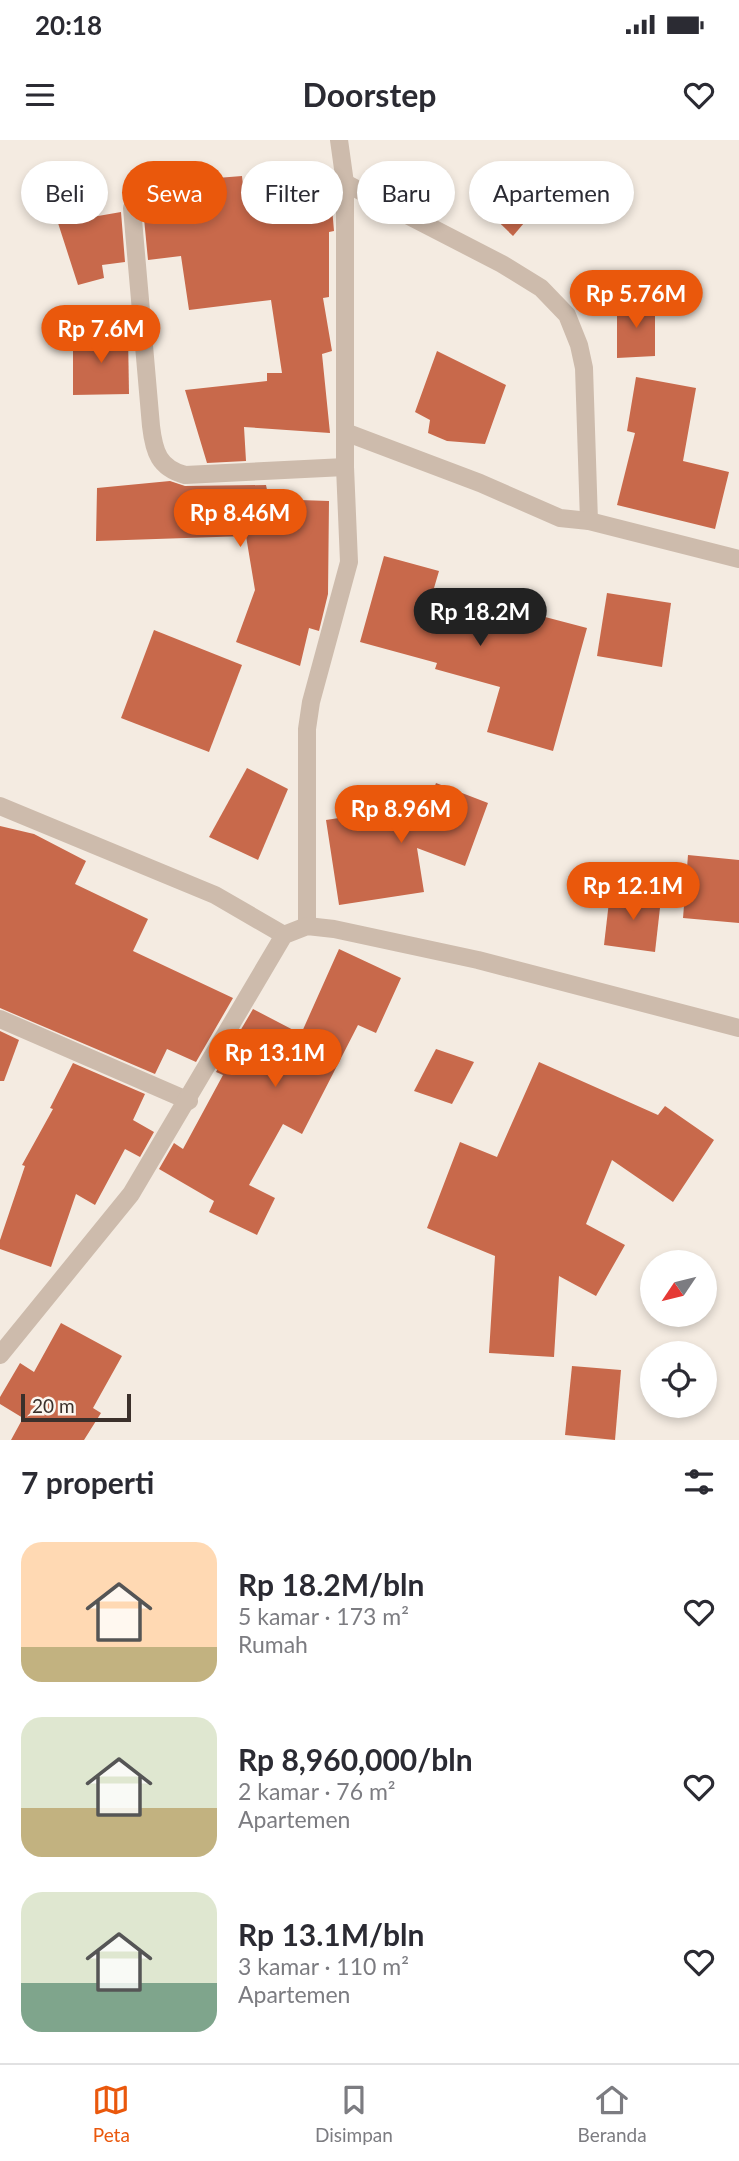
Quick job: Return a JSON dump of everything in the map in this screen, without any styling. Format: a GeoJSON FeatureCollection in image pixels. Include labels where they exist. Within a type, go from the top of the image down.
{"type":"FeatureCollection","features":[{"type":"Feature","properties":{"kind":"street"},"geometry":{"type":"LineString","coordinates":[[307,926],[307,729],[311,702],[349,562],[345,467],[345,183],[339,140]]}},
{"type":"Feature","properties":{"kind":"street"},"geometry":{"type":"LineString","coordinates":[[345,183],[502,264],[541,288],[566,315],[579,345],[584,368],[589,522]]}},
{"type":"Feature","properties":{"kind":"street"},"geometry":{"type":"LineString","coordinates":[[133,224],[151,426],[159,461],[170,471],[185,475],[345,467]]}},
{"type":"Feature","properties":{"kind":"street"},"geometry":{"type":"LineString","coordinates":[[345,432],[480,482],[561,518],[589,522],[739,559]]}},
{"type":"Feature","properties":{"kind":"street"},"geometry":{"type":"LineString","coordinates":[[0,806],[215,895],[284,935]]}},
{"type":"Feature","properties":{"kind":"street"},"geometry":{"type":"LineString","coordinates":[[0,1354],[108,1225],[188,1101],[284,935],[307,926],[334,929],[478,960],[739,1028]]}},
{"type":"Feature","properties":{"kind":"street"},"geometry":{"type":"LineString","coordinates":[[0,1019],[188,1101]]}},
{"type":"Feature","properties":{"kind":"building"},"geometry":{"type":"Polygon","coordinates":[[[241,176],[241,224],[333,224],[334,231],[329,232],[329,297],[323,298],[332,351],[322,354],[330,433],[244,427],[246,461],[207,463],[185,390],[267,381],[267,373],[282,373],[271,300],[189,310],[181,256],[148,260],[145,224],[227,224],[227,177],[241,176]]]}},
{"type":"Feature","properties":{"kind":"building"},"geometry":{"type":"Polygon","coordinates":[[[121,212],[125,262],[102,265],[104,278],[78,285],[58,224],[108,224],[108,214],[121,212]]]}},
{"type":"Feature","properties":{"kind":"building"},"geometry":{"type":"Polygon","coordinates":[[[501,224],[523,224],[513,236],[501,224]]]}},
{"type":"Feature","properties":{"kind":"building"},"geometry":{"type":"Polygon","coordinates":[[[655,302],[655,356],[617,358],[617,304],[655,302]]]}},
{"type":"Feature","properties":{"kind":"building"},"geometry":{"type":"Polygon","coordinates":[[[128,334],[129,394],[73,395],[73,336],[128,334]]]}},
{"type":"Feature","properties":{"kind":"building"},"geometry":{"type":"Polygon","coordinates":[[[437,351],[506,385],[485,444],[447,441],[428,433],[430,420],[415,412],[437,351]]]}},
{"type":"Feature","properties":{"kind":"building"},"geometry":{"type":"Polygon","coordinates":[[[636,377],[696,388],[683,461],[729,472],[715,529],[617,505],[635,433],[627,431],[636,377]]]}},
{"type":"Feature","properties":{"kind":"building"},"geometry":{"type":"Polygon","coordinates":[[[170,481],[185,486],[266,485],[269,499],[329,501],[328,594],[319,631],[309,628],[300,666],[236,642],[255,590],[246,536],[96,541],[97,488],[170,481]]]}},
{"type":"Feature","properties":{"kind":"building"},"geometry":{"type":"Polygon","coordinates":[[[384,556],[439,571],[434,588],[587,628],[553,751],[487,732],[500,687],[435,669],[437,663],[360,642],[384,556]]]}},
{"type":"Feature","properties":{"kind":"building"},"geometry":{"type":"Polygon","coordinates":[[[607,593],[671,603],[662,667],[597,656],[607,593]]]}},
{"type":"Feature","properties":{"kind":"building"},"geometry":{"type":"Polygon","coordinates":[[[154,630],[242,665],[209,752],[121,718],[154,630]]]}},
{"type":"Feature","properties":{"kind":"building"},"geometry":{"type":"Polygon","coordinates":[[[247,768],[288,789],[258,860],[209,837],[247,768]]]}},
{"type":"Feature","properties":{"kind":"building"},"geometry":{"type":"Polygon","coordinates":[[[436,783],[488,803],[465,866],[417,848],[424,892],[339,905],[326,820],[428,804],[436,783]]]}},
{"type":"Feature","properties":{"kind":"building"},"geometry":{"type":"Polygon","coordinates":[[[0,826],[34,834],[86,861],[75,884],[148,919],[133,951],[233,998],[196,1062],[167,1049],[155,1074],[0,1008],[0,826]]]}},
{"type":"Feature","properties":{"kind":"building"},"geometry":{"type":"Polygon","coordinates":[[[688,855],[739,860],[739,923],[683,918],[688,855]]]}},
{"type":"Feature","properties":{"kind":"building"},"geometry":{"type":"Polygon","coordinates":[[[610,893],[661,899],[655,952],[604,945],[610,893]]]}},
{"type":"Feature","properties":{"kind":"building"},"geometry":{"type":"Polygon","coordinates":[[[339,949],[401,978],[376,1033],[358,1025],[302,1134],[283,1124],[249,1185],[275,1198],[257,1235],[209,1212],[214,1201],[159,1169],[174,1143],[183,1149],[223,1075],[216,1072],[253,1009],[301,1034],[339,949]]]}},
{"type":"Feature","properties":{"kind":"building"},"geometry":{"type":"Polygon","coordinates":[[[0,1031],[19,1040],[4,1081],[0,1081],[0,1031]]]}},
{"type":"Feature","properties":{"kind":"building"},"geometry":{"type":"Polygon","coordinates":[[[436,1049],[474,1062],[452,1104],[414,1091],[436,1049]]]}},
{"type":"Feature","properties":{"kind":"building"},"geometry":{"type":"Polygon","coordinates":[[[539,1062],[658,1115],[665,1106],[714,1140],[673,1202],[612,1160],[586,1224],[625,1245],[596,1296],[559,1276],[554,1357],[489,1353],[495,1256],[427,1228],[460,1142],[497,1157],[539,1062]]]}},
{"type":"Feature","properties":{"kind":"building"},"geometry":{"type":"Polygon","coordinates":[[[73,1063],[145,1094],[133,1120],[154,1132],[140,1157],[125,1149],[95,1205],[76,1194],[51,1267],[0,1249],[0,1240],[25,1166],[22,1165],[53,1109],[50,1108],[73,1063]]]}},
{"type":"Feature","properties":{"kind":"building"},"geometry":{"type":"Polygon","coordinates":[[[61,1323],[122,1356],[93,1408],[101,1413],[84,1440],[11,1440],[23,1418],[0,1404],[0,1397],[20,1363],[34,1372],[61,1323]]]}},
{"type":"Feature","properties":{"kind":"building"},"geometry":{"type":"Polygon","coordinates":[[[572,1366],[621,1370],[615,1440],[565,1435],[572,1366]]]}}]}
